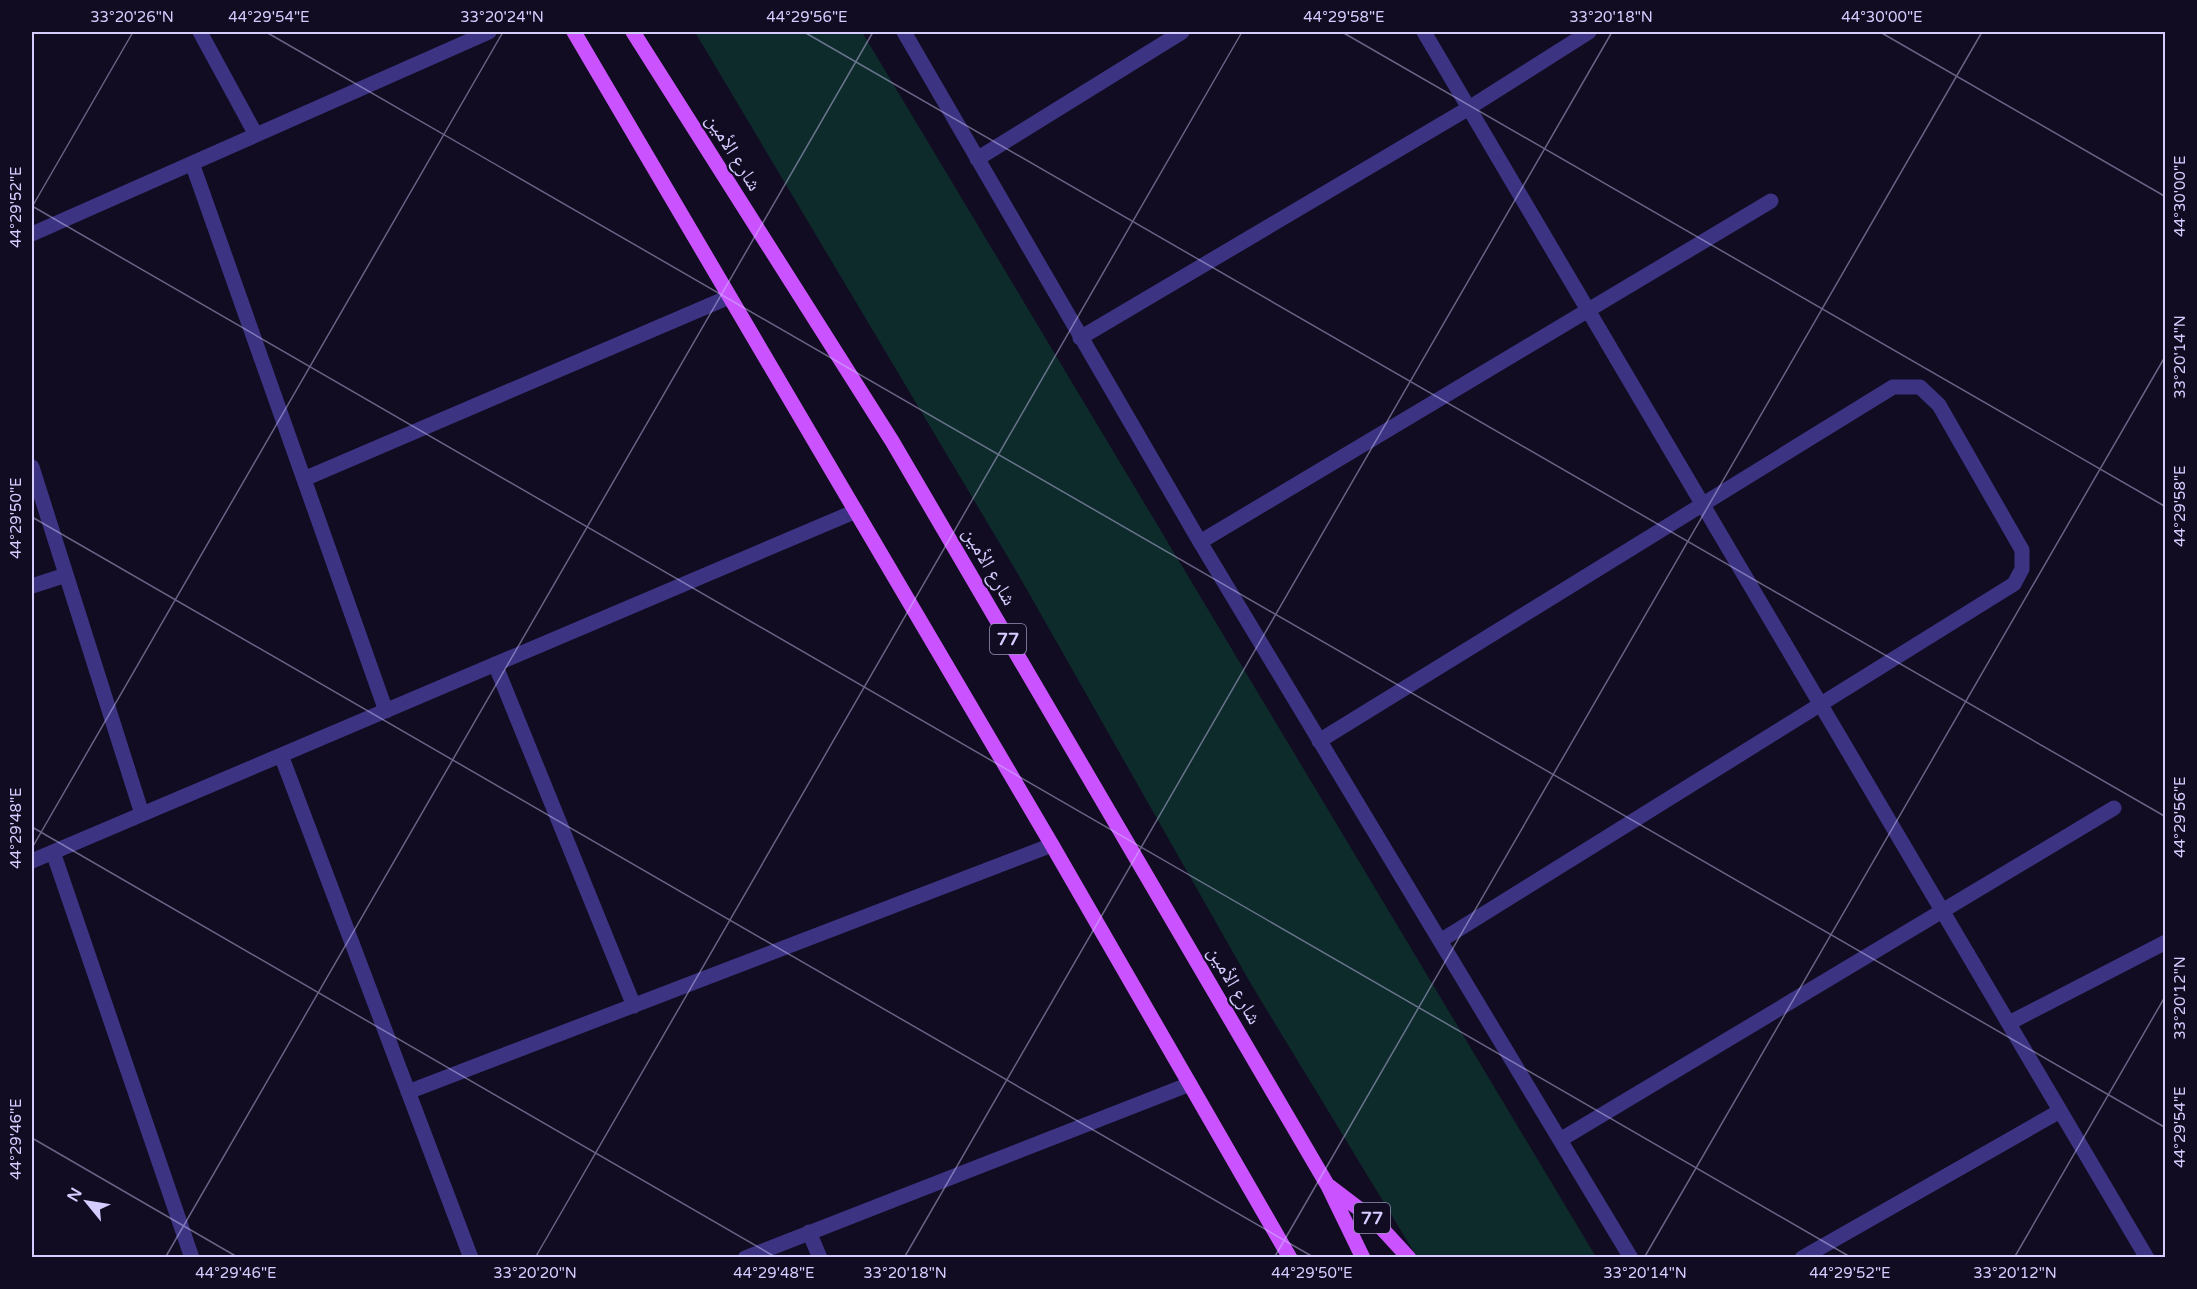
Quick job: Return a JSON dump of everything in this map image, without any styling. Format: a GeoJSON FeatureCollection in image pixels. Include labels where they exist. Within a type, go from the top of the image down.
{"type":"FeatureCollection","features":[{"type":"Feature","properties":{"kind":"main road"},"geometry":{"type":"LineString","coordinates":[[574,32],[1052,845],[1290,1257]]}},
{"type":"Feature","properties":{"kind":"main road","name":"شارع الأمين"},"geometry":{"type":"LineString","coordinates":[[633,32],[892,441],[1328,1186],[1363,1257]]}},
{"type":"Feature","properties":{"kind":"main road","name":"77"},"geometry":{"type":"LineString","coordinates":[[1328,1186],[1375,1221],[1409,1257]]}},
{"type":"Feature","properties":{"kind":"street"},"geometry":{"type":"LineString","coordinates":[[200,32],[256,135]]}},
{"type":"Feature","properties":{"kind":"street"},"geometry":{"type":"LineString","coordinates":[[32,234],[489,32]]}},
{"type":"Feature","properties":{"kind":"street"},"geometry":{"type":"LineString","coordinates":[[904,32],[1080,339],[1200,542],[1630,1257]]}},
{"type":"Feature","properties":{"kind":"street"},"geometry":{"type":"LineString","coordinates":[[977,159],[1182,32]]}},
{"type":"Feature","properties":{"kind":"street"},"geometry":{"type":"LineString","coordinates":[[1424,32],[2147,1257]]}},
{"type":"Feature","properties":{"kind":"street"},"geometry":{"type":"LineString","coordinates":[[1080,339],[1469,108],[1589,32]]}},
{"type":"Feature","properties":{"kind":"street"},"geometry":{"type":"LineString","coordinates":[[192,163],[386,711]]}},
{"type":"Feature","properties":{"kind":"street"},"geometry":{"type":"LineString","coordinates":[[1200,542],[1771,201]]}},
{"type":"Feature","properties":{"kind":"street"},"geometry":{"type":"LineString","coordinates":[[304,479],[729,297]]}},
{"type":"Feature","properties":{"kind":"street"},"geometry":{"type":"LineString","coordinates":[[1320,741],[1893,387],[1920,387],[1939,405],[2022,550],[2022,570],[2014,584],[1821,706],[1440,940]]}},
{"type":"Feature","properties":{"kind":"street"},"geometry":{"type":"LineString","coordinates":[[32,467],[142,814]]}},
{"type":"Feature","properties":{"kind":"street"},"geometry":{"type":"LineString","coordinates":[[32,861],[856,511]]}},
{"type":"Feature","properties":{"kind":"street"},"geometry":{"type":"LineString","coordinates":[[32,586],[66,575]]}},
{"type":"Feature","properties":{"kind":"street"},"geometry":{"type":"LineString","coordinates":[[495,664],[634,1006]]}},
{"type":"Feature","properties":{"kind":"street"},"geometry":{"type":"LineString","coordinates":[[281,755],[471,1257]]}},
{"type":"Feature","properties":{"kind":"street"},"geometry":{"type":"LineString","coordinates":[[1560,1140],[2114,808]]}},
{"type":"Feature","properties":{"kind":"street"},"geometry":{"type":"LineString","coordinates":[[408,1092],[1052,845]]}},
{"type":"Feature","properties":{"kind":"street"},"geometry":{"type":"LineString","coordinates":[[53,852],[192,1257]]}},
{"type":"Feature","properties":{"kind":"street"},"geometry":{"type":"LineString","coordinates":[[2009,1023],[2166,942]]}},
{"type":"Feature","properties":{"kind":"street"},"geometry":{"type":"LineString","coordinates":[[745,1257],[1190,1084]]}},
{"type":"Feature","properties":{"kind":"street"},"geometry":{"type":"LineString","coordinates":[[1802,1257],[2060,1111]]}},
{"type":"Feature","properties":{"kind":"street"},"geometry":{"type":"LineString","coordinates":[[809,1233],[820,1257]]}},
{"type":"Feature","properties":{"kind":"green space"},"geometry":{"type":"Polygon","coordinates":[[[695,32],[862,32],[1596,1257],[1417,1257],[1251,984],[1018,574],[695,32]]]}}]}
